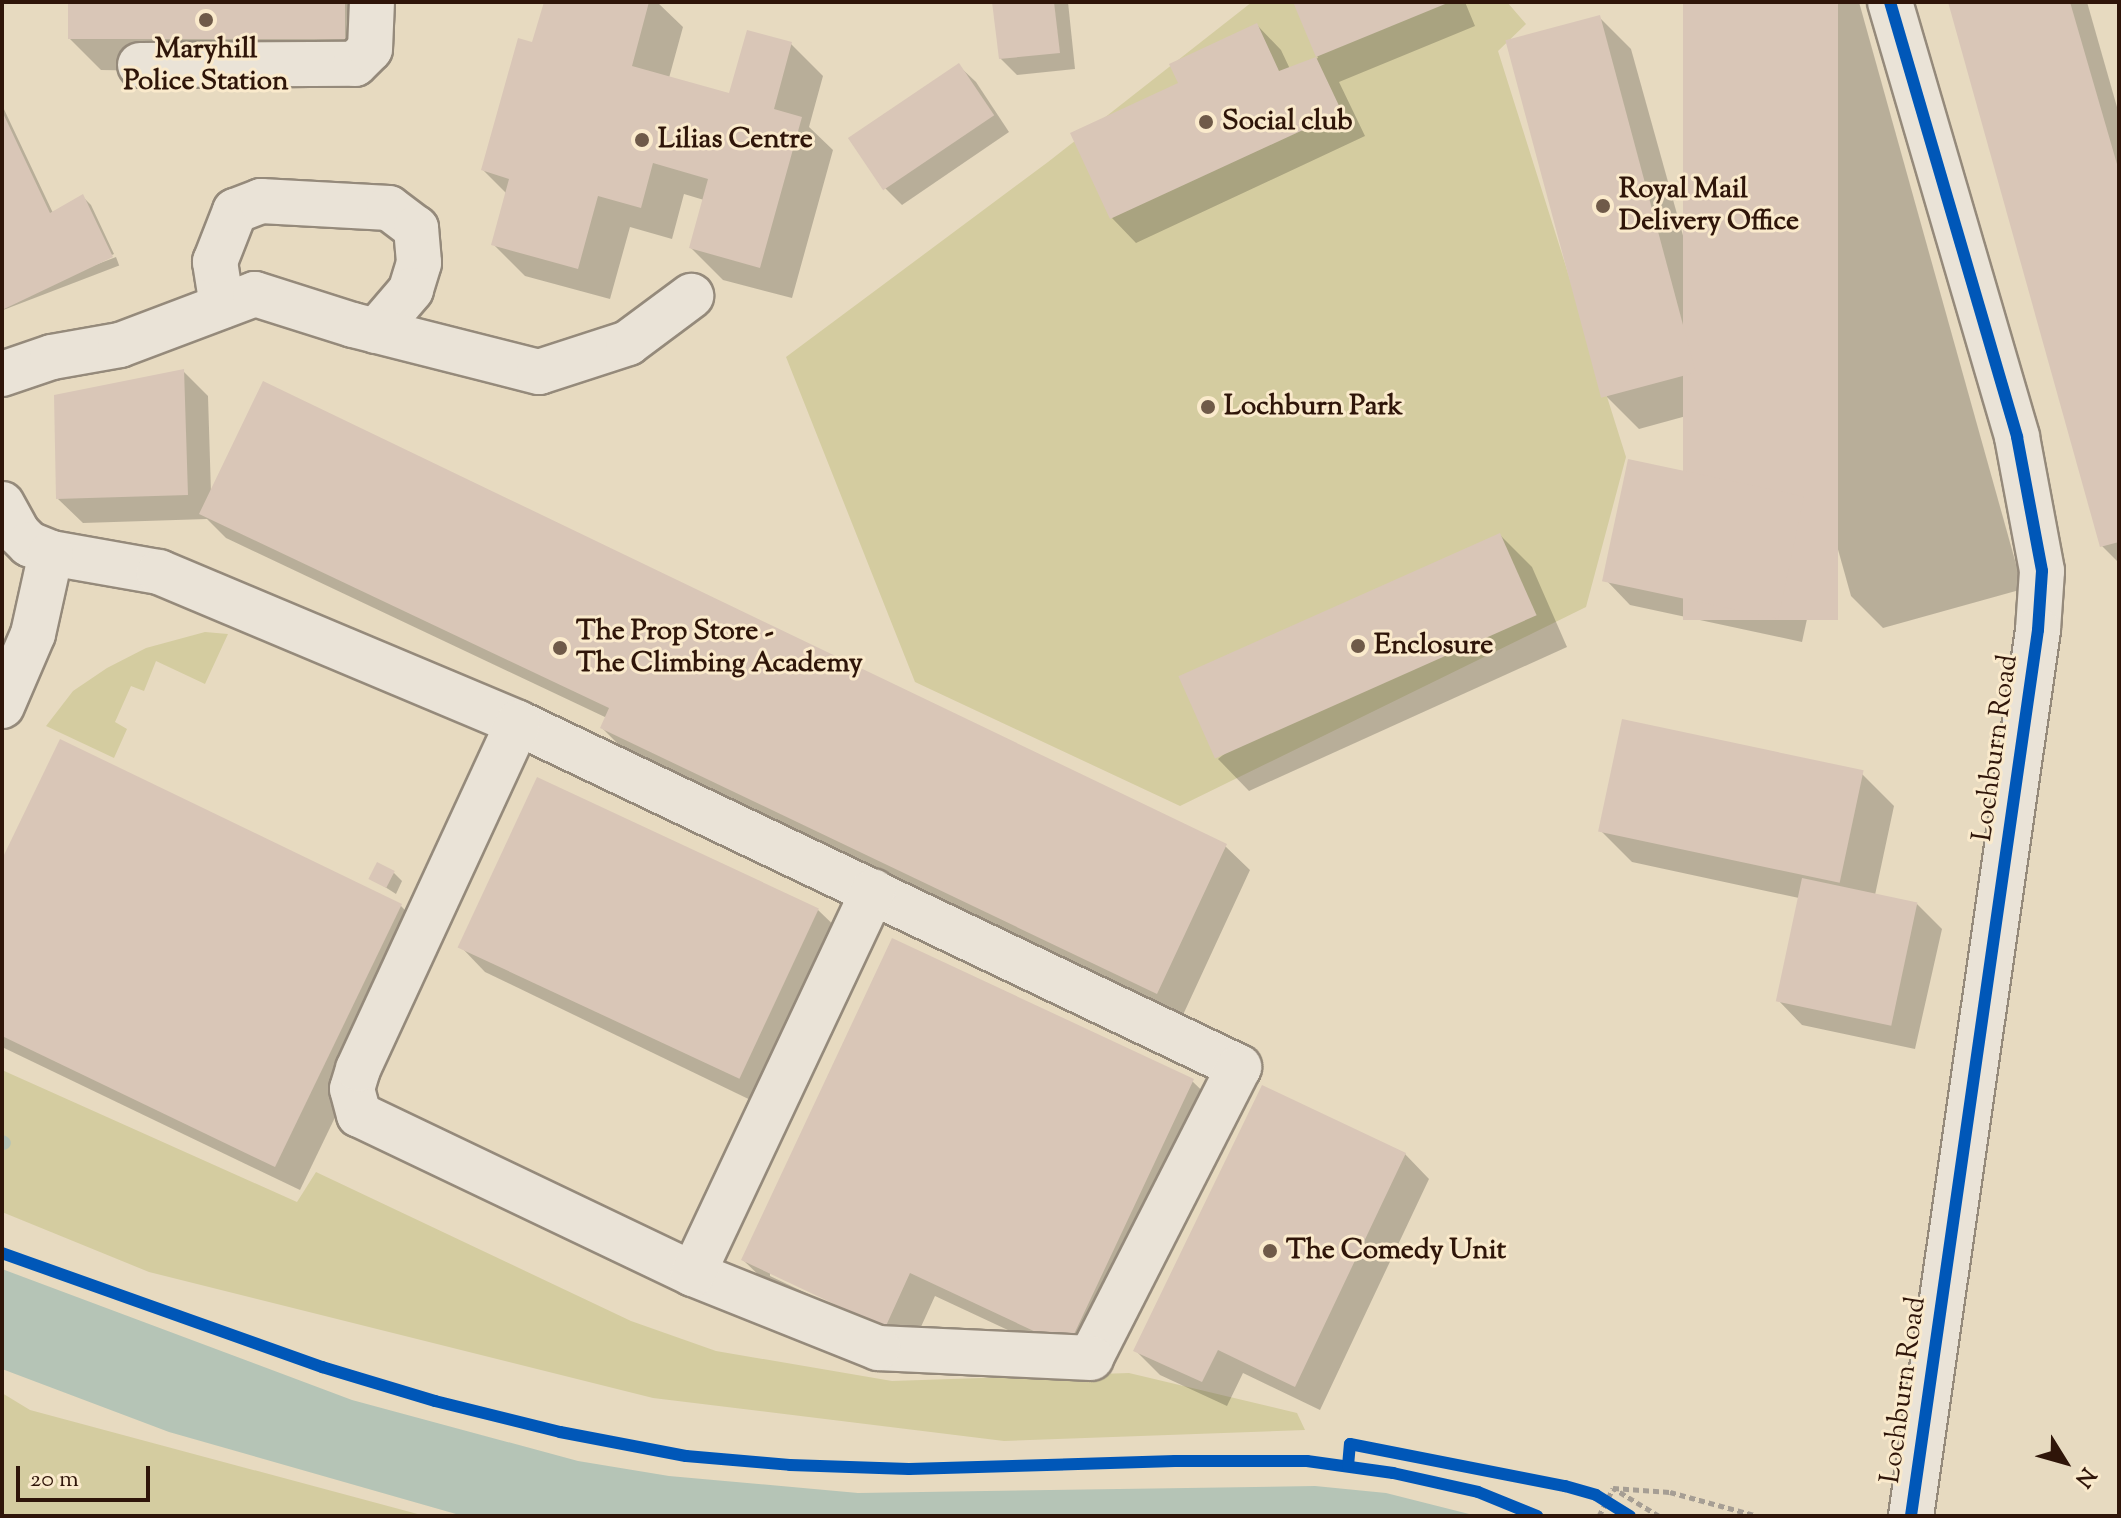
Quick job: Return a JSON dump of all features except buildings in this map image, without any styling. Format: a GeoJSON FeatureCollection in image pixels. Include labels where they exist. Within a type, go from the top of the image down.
{"type":"FeatureCollection","features":[{"type":"Feature","properties":{"kind":"street"},"geometry":{"type":"LineString","coordinates":[[140,65],[355,64],[370,49],[372,2]]}},
{"type":"Feature","properties":{"kind":"street","name":"Lochburn Road"},"geometry":{"type":"LineString","coordinates":[[1890,2],[2017,437],[2042,571],[2038,630],[1911,1516]]}},
{"type":"Feature","properties":{"kind":"street"},"geometry":{"type":"LineString","coordinates":[[222,306],[215,262],[235,211],[261,201],[389,208],[416,228],[419,263],[411,290],[376,331]]}},
{"type":"Feature","properties":{"kind":"street"},"geometry":{"type":"LineString","coordinates":[[2,374],[52,357],[120,345],[255,294],[376,331],[539,372],[628,343],[691,296]]}},
{"type":"Feature","properties":{"kind":"street"},"geometry":{"type":"LineString","coordinates":[[2,504],[27,552],[33,634],[2,706]]}},
{"type":"Feature","properties":{"kind":"street"},"geometry":{"type":"LineString","coordinates":[[27,552],[159,572],[518,723],[1239,1067],[1091,1358],[878,1348],[693,1274],[359,1115],[352,1089],[358,1069],[518,723]]}},
{"type":"Feature","properties":{"kind":"street"},"geometry":{"type":"LineString","coordinates":[[693,1274],[873,891]]}},
{"type":"Feature","properties":{"kind":"path"},"geometry":{"type":"LineString","coordinates":[[1599,1516],[1613,1488]]}},
{"type":"Feature","properties":{"kind":"path"},"geometry":{"type":"LineString","coordinates":[[1613,1488],[1659,1516]]}},
{"type":"Feature","properties":{"kind":"path"},"geometry":{"type":"LineString","coordinates":[[1613,1488],[1670,1492],[1758,1516]]}},
{"type":"Feature","properties":{"kind":"path"},"geometry":{"type":"LineString","coordinates":[[1596,1495],[1627,1514]]}},
{"type":"Feature","properties":{"kind":"shaded area","name":"Lochburn Park"},"geometry":{"type":"Polygon","coordinates":[[[1252,2],[1507,2],[1526,24],[1498,51],[1626,457],[1586,607],[1180,806],[915,682],[786,357],[1048,162],[1252,2]]]}},
{"type":"Feature","properties":{"kind":"shaded area"},"geometry":{"type":"Polygon","coordinates":[[[205,632],[228,634],[205,684],[156,661],[144,691],[131,686],[115,722],[127,729],[114,758],[46,726],[73,691],[107,668],[146,648],[205,632]]]}},
{"type":"Feature","properties":{"kind":"shaded area"},"geometry":{"type":"Polygon","coordinates":[[[2,1070],[297,1202],[316,1172],[631,1321],[716,1351],[892,1381],[1129,1373],[1297,1413],[1305,1430],[1004,1441],[653,1398],[149,1272],[2,1212],[2,1070]]]}},
{"type":"Feature","properties":{"kind":"shaded area"},"geometry":{"type":"Polygon","coordinates":[[[2,1269],[352,1400],[578,1461],[669,1476],[858,1493],[1315,1486],[1386,1493],[1477,1516],[463,1516],[169,1432],[2,1369],[2,1269]]]}},
{"type":"Feature","properties":{"kind":"shaded area"},"geometry":{"type":"Polygon","coordinates":[[[2,1393],[30,1410],[425,1516],[2,1516],[2,1393]]]}},
{"type":"Feature","properties":{"kind":"cycle path"},"geometry":{"type":"LineString","coordinates":[[1890,2],[2017,437],[2042,571],[2038,630],[1911,1516]]}},
{"type":"Feature","properties":{"kind":"cycle path"},"geometry":{"type":"LineString","coordinates":[[2,1253],[322,1367],[435,1401],[560,1432],[686,1456],[790,1465],[909,1469],[1175,1461],[1307,1461],[1393,1473],[1478,1492],[1537,1516]]}},
{"type":"Feature","properties":{"kind":"cycle path"},"geometry":{"type":"LineString","coordinates":[[1348,1466],[1350,1444],[1565,1486],[1596,1495],[1630,1516]]}},
{"type":"Feature","properties":{"kind":"place","name":"Maryhill Police Station"},"geometry":{"type":"Point","coordinates":[206,20]}},
{"type":"Feature","properties":{"kind":"place","name":"Social club"},"geometry":{"type":"Point","coordinates":[1206,122]}},
{"type":"Feature","properties":{"kind":"place","name":"Lilias Centre"},"geometry":{"type":"Point","coordinates":[642,140]}},
{"type":"Feature","properties":{"kind":"place","name":"Royal Mail Delivery Office"},"geometry":{"type":"Point","coordinates":[1603,206]}},
{"type":"Feature","properties":{"kind":"place","name":"Lochburn Park"},"geometry":{"type":"Point","coordinates":[1208,407]}},
{"type":"Feature","properties":{"kind":"place","name":"Enclosure"},"geometry":{"type":"Point","coordinates":[1358,646]}},
{"type":"Feature","properties":{"kind":"place","name":"The Prop Store - The Climbing Academy"},"geometry":{"type":"Point","coordinates":[560,648]}},
{"type":"Feature","properties":{"kind":"place","name":"The Comedy Unit"},"geometry":{"type":"Point","coordinates":[1270,1251]}}]}
